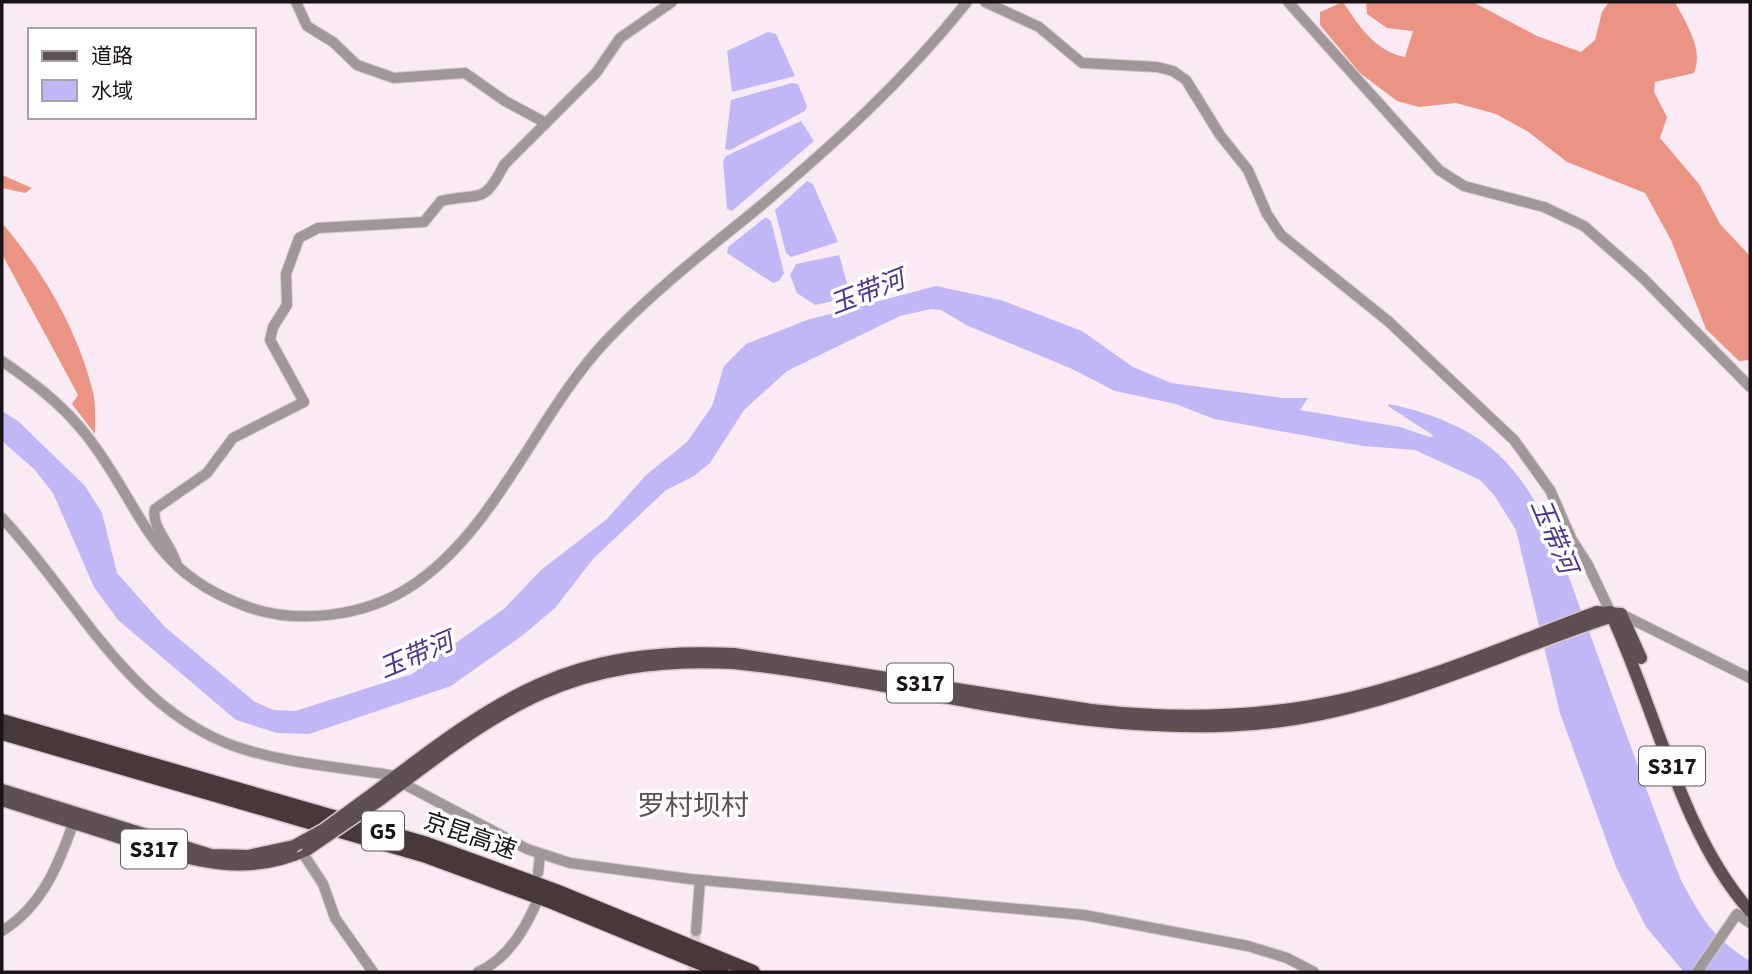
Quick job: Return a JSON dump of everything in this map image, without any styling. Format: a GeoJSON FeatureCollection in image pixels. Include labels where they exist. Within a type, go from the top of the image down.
{"type":"FeatureCollection","features":[{"type":"Feature","properties":{"kind":"highway","name":"京昆高速"},"geometry":{"type":"LineString","coordinates":[[2,721],[427,844],[563,894],[753,972]]}},
{"type":"Feature","properties":{"kind":"highway","name":"京昆高速"},"geometry":{"type":"LineString","coordinates":[[2,733],[423,855],[722,972]]}},
{"type":"Feature","properties":{"kind":"highway"},"geometry":{"type":"LineString","coordinates":[[615,928],[706,972]]}},
{"type":"Feature","properties":{"kind":"highway"},"geometry":{"type":"LineString","coordinates":[[668,938],[768,972]]}},
{"type":"Feature","properties":{"kind":"main road","name":"S317"},"geometry":{"type":"LineString","coordinates":[[2,800],[211,855],[248,856],[301,849],[478,726],[518,703],[577,679],[642,665],[713,662],[756,666],[1090,720],[1184,726],[1250,724],[1318,715],[1416,688],[1496,655],[1608,615]]}},
{"type":"Feature","properties":{"kind":"main road","name":"S317"},"geometry":{"type":"LineString","coordinates":[[1608,615],[1707,832],[1750,899]]}},
{"type":"Feature","properties":{"kind":"main road","name":"S317"},"geometry":{"type":"LineString","coordinates":[[1608,615],[1634,664],[1700,836],[1744,913]]}},
{"type":"Feature","properties":{"kind":"main road","name":"S317"},"geometry":{"type":"LineString","coordinates":[[2,790],[75,818]]}},
{"type":"Feature","properties":{"kind":"street"},"geometry":{"type":"LineString","coordinates":[[296,2],[307,26],[333,42],[357,65],[394,78],[465,73],[505,101],[546,123]]}},
{"type":"Feature","properties":{"kind":"street"},"geometry":{"type":"LineString","coordinates":[[177,566],[174,554],[153,517],[158,506],[207,473],[233,438],[304,402],[270,340],[273,327],[287,305],[285,274],[299,238],[318,228],[424,222],[441,201],[474,198],[489,191],[498,180],[504,165],[596,73],[621,38],[672,2]]}},
{"type":"Feature","properties":{"kind":"street"},"geometry":{"type":"LineString","coordinates":[[2,361],[54,399],[79,426],[99,453],[141,525],[177,566],[211,590],[256,609],[290,615],[362,608],[382,602],[413,585],[442,562],[466,535],[555,407],[606,340],[665,285],[871,109],[920,60],[967,2]]}},
{"type":"Feature","properties":{"kind":"street"},"geometry":{"type":"LineString","coordinates":[[985,2],[1039,27],[1083,63],[1122,68],[1157,68],[1173,71],[1186,80],[1220,135],[1248,170],[1267,214],[1281,235],[1388,321],[1514,440],[1550,490],[1572,540],[1588,565],[1608,615],[1750,678]]}},
{"type":"Feature","properties":{"kind":"street"},"geometry":{"type":"LineString","coordinates":[[1288,2],[1438,170],[1464,186],[1544,207],[1584,226],[1643,278],[1750,387]]}},
{"type":"Feature","properties":{"kind":"street"},"geometry":{"type":"LineString","coordinates":[[2,518],[108,650],[144,688],[180,717],[222,741],[258,753],[399,780],[540,854],[570,863],[700,880],[1084,915],[1248,946],[1287,958],[1314,972]]}},
{"type":"Feature","properties":{"kind":"street"},"geometry":{"type":"LineString","coordinates":[[2,931],[28,910],[51,879],[75,818]]}},
{"type":"Feature","properties":{"kind":"street"},"geometry":{"type":"LineString","coordinates":[[301,849],[323,884],[335,918],[373,972]]}},
{"type":"Feature","properties":{"kind":"street"},"geometry":{"type":"LineString","coordinates":[[538,873],[540,854]]}},
{"type":"Feature","properties":{"kind":"street"},"geometry":{"type":"LineString","coordinates":[[696,931],[700,880]]}},
{"type":"Feature","properties":{"kind":"street"},"geometry":{"type":"LineString","coordinates":[[478,972],[496,962],[513,944],[535,906]]}},
{"type":"Feature","properties":{"kind":"street"},"geometry":{"type":"LineString","coordinates":[[1698,972],[1744,913],[1750,923]]}},
{"type":"Feature","properties":{"kind":"shaded area"},"geometry":{"type":"Polygon","coordinates":[[[1343,2],[1376,43],[1405,57],[1413,31],[1387,28],[1367,14],[1366,2],[1473,2],[1537,36],[1581,52],[1595,40],[1602,12],[1609,2],[1675,2],[1692,36],[1697,64],[1694,73],[1655,82],[1654,92],[1667,117],[1660,138],[1699,184],[1720,224],[1750,256],[1750,360],[1739,361],[1706,329],[1671,240],[1645,193],[1567,162],[1527,131],[1496,114],[1456,103],[1419,107],[1397,101],[1360,73],[1320,25],[1320,12],[1343,2]]]}},
{"type":"Feature","properties":{"kind":"shaded area"},"geometry":{"type":"Polygon","coordinates":[[[2,175],[32,188],[25,193],[2,188],[2,175]]]}},
{"type":"Feature","properties":{"kind":"shaded area"},"geometry":{"type":"Polygon","coordinates":[[[2,223],[45,281],[78,346],[93,392],[95,434],[72,404],[78,395],[2,254],[2,223]]]}},
{"type":"Feature","properties":{"kind":"water"},"geometry":{"type":"Polygon","coordinates":[[[768,32],[776,34],[795,76],[732,92],[727,51],[768,32]]]}},
{"type":"Feature","properties":{"kind":"water"},"geometry":{"type":"Polygon","coordinates":[[[792,83],[798,84],[807,106],[805,111],[730,150],[725,149],[731,100],[792,83]]]}},
{"type":"Feature","properties":{"kind":"water"},"geometry":{"type":"Polygon","coordinates":[[[801,121],[814,141],[732,211],[727,209],[723,161],[726,156],[801,121]]]}},
{"type":"Feature","properties":{"kind":"water"},"geometry":{"type":"Polygon","coordinates":[[[807,181],[813,184],[838,242],[791,257],[786,253],[775,210],[807,181]]]}},
{"type":"Feature","properties":{"kind":"water"},"geometry":{"type":"Polygon","coordinates":[[[766,217],[771,221],[784,273],[779,281],[773,283],[727,253],[728,247],[766,217]]]}},
{"type":"Feature","properties":{"kind":"water"},"geometry":{"type":"Polygon","coordinates":[[[839,255],[851,297],[815,305],[797,293],[790,275],[796,264],[839,255]]]}},
{"type":"Feature","properties":{"kind":"water"},"geometry":{"type":"Polygon","coordinates":[[[936,286],[1001,300],[1082,331],[1133,367],[1171,383],[1283,398],[1308,398],[1300,410],[1400,427],[1429,437],[1434,436],[1388,406],[1389,404],[1448,422],[1488,445],[1531,494],[1554,539],[1681,880],[1709,926],[1726,944],[1750,961],[1750,972],[1684,972],[1646,927],[1616,867],[1560,713],[1516,530],[1494,495],[1480,480],[1415,450],[1363,446],[1214,419],[1176,404],[1115,391],[1070,368],[968,326],[941,310],[931,309],[900,316],[787,371],[744,410],[710,463],[694,476],[666,490],[593,559],[555,608],[523,635],[451,686],[309,734],[277,733],[236,720],[118,620],[94,587],[53,493],[34,469],[2,441],[2,411],[18,421],[85,486],[102,513],[117,573],[165,627],[255,702],[274,710],[295,711],[412,674],[505,608],[541,570],[607,519],[646,475],[687,442],[712,406],[724,366],[746,344],[807,320],[936,286]]]}},
{"type":"Feature","properties":{"kind":"tunnel"},"geometry":{"type":"LineString","coordinates":[[692,972],[696,931]]}},
{"type":"Feature","properties":{"kind":"district","name":"罗村坝村"},"geometry":{"type":"Point","coordinates":[693,806]}},
{"type":"Feature","properties":{"kind":"water label","name":"玉带河"},"geometry":{"type":"Point","coordinates":[867,292]}},
{"type":"Feature","properties":{"kind":"water label","name":"玉带河"},"geometry":{"type":"Point","coordinates":[1554,536]}},
{"type":"Feature","properties":{"kind":"water label","name":"玉带河"},"geometry":{"type":"Point","coordinates":[416,655]}}]}
